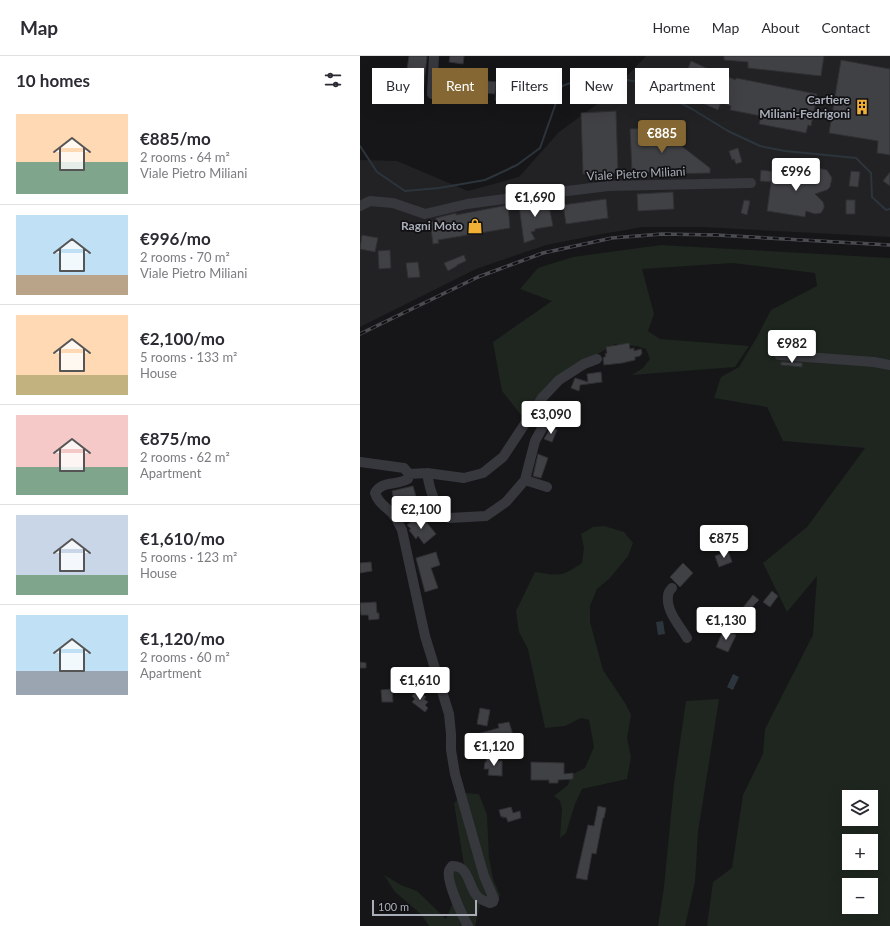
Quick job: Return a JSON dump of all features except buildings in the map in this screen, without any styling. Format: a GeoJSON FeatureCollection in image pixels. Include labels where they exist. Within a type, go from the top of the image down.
{"type":"FeatureCollection","features":[{"type":"Feature","properties":{"kind":"street"},"geometry":{"type":"LineString","coordinates":[[433,68],[434,56]]}},
{"type":"Feature","properties":{"kind":"street","name":"Viale Pietro Miliani"},"geometry":{"type":"LineString","coordinates":[[360,206],[370,201],[394,203],[425,214],[467,204],[535,194],[608,186],[751,183]]}},
{"type":"Feature","properties":{"kind":"street"},"geometry":{"type":"LineString","coordinates":[[779,355],[874,362],[890,365]]}},
{"type":"Feature","properties":{"kind":"street"},"geometry":{"type":"LineString","coordinates":[[409,474],[427,473],[464,478],[483,473],[503,457],[542,398],[558,380],[584,364],[596,359]]}},
{"type":"Feature","properties":{"kind":"street"},"geometry":{"type":"LineString","coordinates":[[427,473],[430,492],[441,511],[449,518],[486,516],[506,502],[525,480],[535,441],[545,423],[555,417]]}},
{"type":"Feature","properties":{"kind":"street"},"geometry":{"type":"LineString","coordinates":[[360,462],[404,468],[409,474]]}},
{"type":"Feature","properties":{"kind":"street"},"geometry":{"type":"LineString","coordinates":[[409,474],[408,479],[401,483],[386,484],[378,488],[374,493],[377,500],[391,512],[402,530],[425,636],[449,714],[451,750],[456,774],[484,876],[494,899],[494,902],[490,903],[483,901],[473,891],[468,876],[463,869],[457,866],[452,866],[449,870],[448,877],[456,900],[468,926]]}},
{"type":"Feature","properties":{"kind":"street"},"geometry":{"type":"LineString","coordinates":[[525,480],[547,487]]}},
{"type":"Feature","properties":{"kind":"street"},"geometry":{"type":"LineString","coordinates":[[672,588],[667,594],[672,615],[687,638]]}},
{"type":"Feature","properties":{"kind":"shaded area"},"geometry":{"type":"Polygon","coordinates":[[[646,56],[890,56],[890,237],[701,227],[643,227],[546,245],[476,269],[360,327],[360,160],[397,161],[468,191],[519,177],[559,132],[597,104],[627,104],[627,76],[646,56]]]}},
{"type":"Feature","properties":{"kind":"shaded area"},"geometry":{"type":"Polygon","coordinates":[[[661,245],[890,258],[890,926],[707,926],[713,882],[732,868],[743,795],[763,754],[765,729],[813,635],[817,576],[787,612],[763,563],[807,527],[865,448],[783,441],[767,407],[714,398],[721,377],[739,367],[771,310],[817,286],[815,273],[732,263],[642,269],[654,314],[648,331],[660,339],[749,346],[735,367],[632,375],[643,368],[650,359],[646,349],[637,346],[615,344],[568,371],[521,415],[502,391],[493,342],[552,301],[520,289],[538,268],[573,257],[661,245]]]}},
{"type":"Feature","properties":{"kind":"shaded area"},"geometry":{"type":"Polygon","coordinates":[[[604,526],[624,532],[633,543],[628,556],[609,579],[597,589],[590,606],[590,622],[603,670],[625,703],[631,715],[627,738],[631,757],[627,779],[582,789],[575,804],[566,833],[560,838],[562,809],[560,801],[554,796],[568,785],[571,775],[585,768],[594,747],[589,720],[581,718],[565,726],[545,728],[528,649],[519,632],[516,611],[535,572],[555,575],[569,571],[582,563],[584,548],[581,534],[593,527],[604,526]]]}},
{"type":"Feature","properties":{"kind":"shaded area"},"geometry":{"type":"Polygon","coordinates":[[[663,621],[665,634],[658,635],[656,622],[663,621]]]}},
{"type":"Feature","properties":{"kind":"shaded area"},"geometry":{"type":"Polygon","coordinates":[[[733,674],[739,677],[733,690],[727,687],[733,674]]]}},
{"type":"Feature","properties":{"kind":"shaded area"},"geometry":{"type":"Polygon","coordinates":[[[719,699],[698,832],[695,882],[685,926],[658,926],[664,887],[674,784],[686,701],[719,699]]]}},
{"type":"Feature","properties":{"kind":"shaded area"},"geometry":{"type":"Polygon","coordinates":[[[466,793],[479,794],[487,815],[489,858],[493,879],[500,895],[495,903],[482,898],[475,926],[429,926],[421,914],[395,892],[384,875],[401,885],[417,891],[446,919],[452,905],[445,876],[464,865],[454,803],[466,793]]]}},
{"type":"Feature","properties":{"kind":"waterway"},"geometry":{"type":"LineString","coordinates":[[360,146],[377,172],[405,191],[439,188],[485,180],[517,165],[540,148],[562,86],[596,74],[643,83],[692,109],[728,131],[760,146],[785,151],[856,158],[871,173],[872,197],[886,210],[890,209]]}},
{"type":"Feature","properties":{"kind":"railway"},"geometry":{"type":"LineString","coordinates":[[360,334],[478,277],[543,253],[612,238],[662,234],[716,235],[890,245]]}},
{"type":"Feature","properties":{"kind":"place","name":"Cartiere Miliani-Fedrigoni"},"geometry":{"type":"Point","coordinates":[862,107]}},
{"type":"Feature","properties":{"kind":"place","name":"Ragni Moto"},"geometry":{"type":"Point","coordinates":[475,226]}}]}
